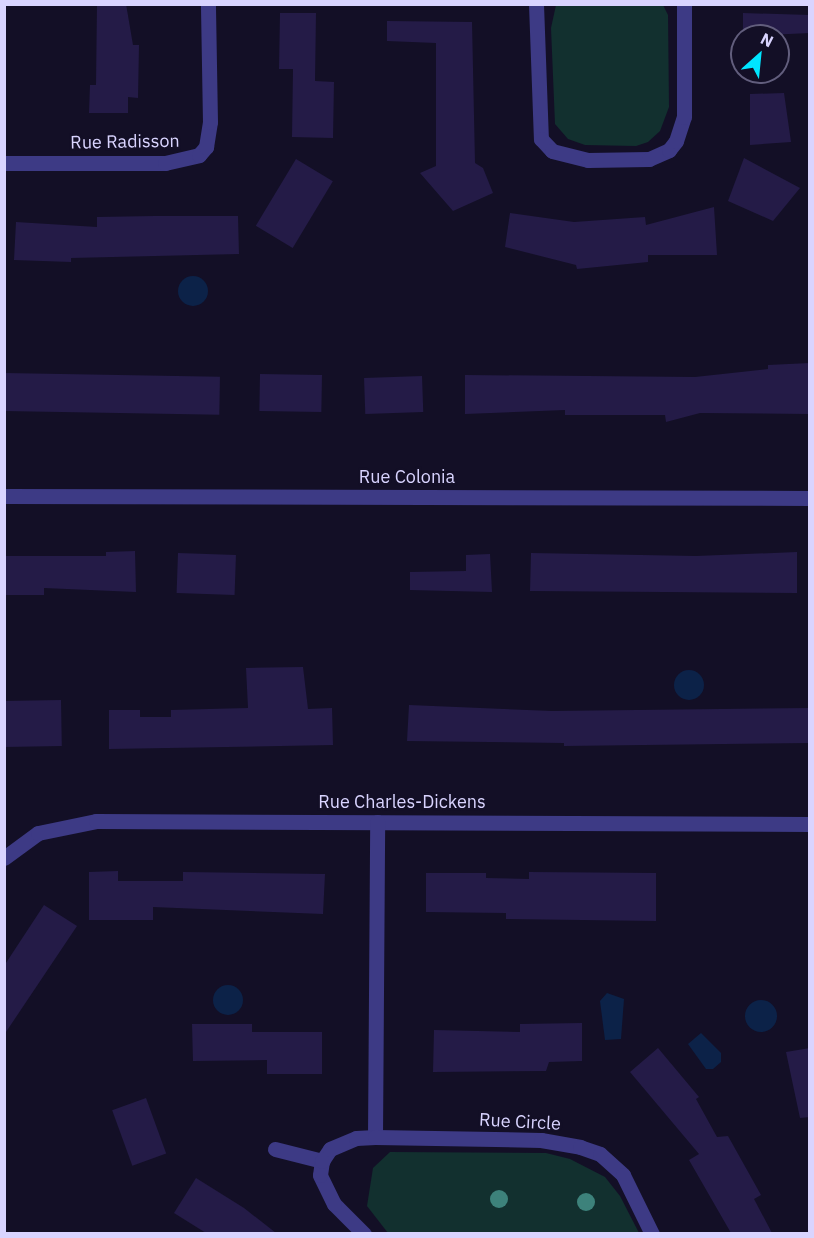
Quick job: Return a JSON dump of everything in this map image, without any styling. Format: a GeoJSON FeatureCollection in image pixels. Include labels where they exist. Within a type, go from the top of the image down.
{"type":"FeatureCollection","features":[{"type":"Feature","properties":{"kind":"street","name":"Rue Radisson"},"geometry":{"type":"LineString","coordinates":[[4,163],[165,163],[199,155],[206,147],[210,122],[208,4]]}},
{"type":"Feature","properties":{"kind":"street"},"geometry":{"type":"LineString","coordinates":[[536,4],[541,139],[552,151],[588,160],[648,159],[669,150],[676,141],[684,117],[684,4]]}},
{"type":"Feature","properties":{"kind":"street","name":"Rue Colonia"},"geometry":{"type":"LineString","coordinates":[[4,496],[810,498]]}},
{"type":"Feature","properties":{"kind":"street","name":"Rue Charles-Dickens"},"geometry":{"type":"LineString","coordinates":[[4,858],[38,833],[96,821],[810,824]]}},
{"type":"Feature","properties":{"kind":"street"},"geometry":{"type":"LineString","coordinates":[[375,1137],[377,822]]}},
{"type":"Feature","properties":{"kind":"street","name":"Rue Circle"},"geometry":{"type":"LineString","coordinates":[[322,1161],[330,1149],[342,1141],[375,1137],[541,1140],[580,1147],[600,1154],[623,1175],[652,1233]]}},
{"type":"Feature","properties":{"kind":"street"},"geometry":{"type":"LineString","coordinates":[[275,1149],[322,1161],[324,1191],[364,1233]]}},
{"type":"Feature","properties":{"kind":"green space"},"geometry":{"type":"Polygon","coordinates":[[[556,5],[663,5],[668,15],[669,107],[660,131],[648,142],[636,146],[585,145],[568,139],[555,124],[551,28],[556,5]]]}},
{"type":"Feature","properties":{"kind":"green space"},"geometry":{"type":"Polygon","coordinates":[[[390,1152],[546,1153],[570,1159],[605,1177],[620,1196],[639,1233],[388,1233],[367,1206],[373,1168],[390,1152]]]}},
{"type":"Feature","properties":{"kind":"water"},"geometry":{"type":"Polygon","coordinates":[[[193,276],[204,280],[208,291],[204,302],[193,306],[182,302],[178,291],[182,280],[193,276]]]}},
{"type":"Feature","properties":{"kind":"water"},"geometry":{"type":"Polygon","coordinates":[[[689,670],[700,674],[704,685],[700,696],[689,700],[678,696],[674,685],[678,674],[689,670]]]}},
{"type":"Feature","properties":{"kind":"water"},"geometry":{"type":"Polygon","coordinates":[[[228,985],[239,989],[243,1000],[239,1011],[228,1015],[217,1011],[213,1000],[217,989],[228,985]]]}},
{"type":"Feature","properties":{"kind":"water"},"geometry":{"type":"Polygon","coordinates":[[[607,993],[624,999],[621,1039],[605,1040],[600,1001],[607,993]]]}},
{"type":"Feature","properties":{"kind":"water"},"geometry":{"type":"Polygon","coordinates":[[[761,1000],[772,1005],[777,1016],[772,1027],[761,1032],[750,1027],[745,1016],[750,1005],[761,1000]]]}},
{"type":"Feature","properties":{"kind":"water"},"geometry":{"type":"Polygon","coordinates":[[[701,1033],[721,1053],[721,1062],[713,1069],[706,1069],[688,1044],[701,1033]]]}},
{"type":"Feature","properties":{"kind":"building"},"geometry":{"type":"Polygon","coordinates":[[[97,4],[126,4],[133,45],[139,45],[138,98],[128,97],[128,113],[89,113],[90,85],[96,85],[97,4]]]}},
{"type":"Feature","properties":{"kind":"building"},"geometry":{"type":"Polygon","coordinates":[[[280,13],[316,13],[315,81],[334,82],[333,138],[292,137],[293,69],[279,69],[280,13]]]}},
{"type":"Feature","properties":{"kind":"building"},"geometry":{"type":"Polygon","coordinates":[[[743,13],[810,15],[810,33],[790,34],[790,24],[743,24],[743,13]]]}},
{"type":"Feature","properties":{"kind":"building"},"geometry":{"type":"Polygon","coordinates":[[[387,21],[472,22],[475,163],[483,168],[493,193],[453,211],[420,173],[436,166],[436,43],[387,41],[387,21]]]}},
{"type":"Feature","properties":{"kind":"building"},"geometry":{"type":"Polygon","coordinates":[[[784,93],[791,142],[750,145],[750,94],[784,93]]]}},
{"type":"Feature","properties":{"kind":"building"},"geometry":{"type":"Polygon","coordinates":[[[744,158],[800,188],[773,221],[728,201],[744,158]]]}},
{"type":"Feature","properties":{"kind":"building"},"geometry":{"type":"Polygon","coordinates":[[[296,159],[333,181],[293,248],[256,226],[296,159]]]}},
{"type":"Feature","properties":{"kind":"building"},"geometry":{"type":"Polygon","coordinates":[[[714,207],[717,255],[648,255],[648,262],[577,269],[576,265],[505,247],[510,213],[574,222],[645,217],[646,225],[714,207]]]}},
{"type":"Feature","properties":{"kind":"building"},"geometry":{"type":"Polygon","coordinates":[[[238,216],[239,254],[71,258],[71,262],[14,260],[16,222],[97,227],[97,217],[238,216]]]}},
{"type":"Feature","properties":{"kind":"building"},"geometry":{"type":"Polygon","coordinates":[[[810,363],[810,414],[700,413],[666,422],[665,415],[565,415],[565,410],[465,414],[465,375],[695,377],[768,369],[768,365],[810,363]]]}},
{"type":"Feature","properties":{"kind":"building"},"geometry":{"type":"Polygon","coordinates":[[[4,373],[220,377],[219,415],[4,411],[4,373]]]}},
{"type":"Feature","properties":{"kind":"building"},"geometry":{"type":"Polygon","coordinates":[[[260,374],[322,375],[321,412],[259,411],[260,374]]]}},
{"type":"Feature","properties":{"kind":"building"},"geometry":{"type":"Polygon","coordinates":[[[422,376],[423,412],[365,414],[364,378],[422,376]]]}},
{"type":"Feature","properties":{"kind":"building"},"geometry":{"type":"Polygon","coordinates":[[[135,551],[136,592],[44,588],[44,595],[4,595],[4,556],[106,556],[106,552],[135,551]]]}},
{"type":"Feature","properties":{"kind":"building"},"geometry":{"type":"Polygon","coordinates":[[[797,552],[797,593],[530,591],[531,553],[696,556],[797,552]]]}},
{"type":"Feature","properties":{"kind":"building"},"geometry":{"type":"Polygon","coordinates":[[[178,553],[236,555],[235,595],[177,593],[178,553]]]}},
{"type":"Feature","properties":{"kind":"building"},"geometry":{"type":"Polygon","coordinates":[[[490,554],[492,592],[410,590],[410,572],[466,571],[466,555],[490,554]]]}},
{"type":"Feature","properties":{"kind":"building"},"geometry":{"type":"Polygon","coordinates":[[[303,667],[308,709],[332,708],[333,745],[109,749],[109,710],[140,710],[140,717],[171,717],[171,710],[248,708],[246,668],[303,667]]]}},
{"type":"Feature","properties":{"kind":"building"},"geometry":{"type":"Polygon","coordinates":[[[61,700],[62,746],[5,747],[4,701],[61,700]]]}},
{"type":"Feature","properties":{"kind":"building"},"geometry":{"type":"Polygon","coordinates":[[[409,705],[552,711],[810,708],[810,743],[564,746],[564,743],[407,741],[409,705]]]}},
{"type":"Feature","properties":{"kind":"building"},"geometry":{"type":"Polygon","coordinates":[[[118,871],[118,881],[183,881],[183,872],[325,874],[323,914],[153,907],[153,920],[89,920],[89,872],[118,871]]]}},
{"type":"Feature","properties":{"kind":"building"},"geometry":{"type":"Polygon","coordinates":[[[529,872],[656,873],[656,921],[506,919],[506,913],[426,912],[426,873],[486,873],[486,878],[529,879],[529,872]]]}},
{"type":"Feature","properties":{"kind":"building"},"geometry":{"type":"Polygon","coordinates":[[[44,905],[77,926],[4,1035],[4,966],[44,905]]]}},
{"type":"Feature","properties":{"kind":"building"},"geometry":{"type":"Polygon","coordinates":[[[582,1023],[582,1061],[549,1062],[546,1071],[433,1072],[434,1030],[520,1032],[520,1024],[582,1023]]]}},
{"type":"Feature","properties":{"kind":"building"},"geometry":{"type":"Polygon","coordinates":[[[192,1024],[252,1024],[252,1032],[322,1032],[322,1074],[267,1074],[267,1060],[193,1061],[192,1024]]]}},
{"type":"Feature","properties":{"kind":"building"},"geometry":{"type":"Polygon","coordinates":[[[658,1048],[699,1097],[696,1099],[717,1137],[728,1136],[761,1195],[754,1199],[772,1233],[731,1233],[689,1160],[699,1154],[630,1072],[658,1048]]]}},
{"type":"Feature","properties":{"kind":"building"},"geometry":{"type":"Polygon","coordinates":[[[810,1048],[810,1117],[800,1118],[786,1052],[810,1048]]]}},
{"type":"Feature","properties":{"kind":"building"},"geometry":{"type":"Polygon","coordinates":[[[146,1098],[166,1153],[132,1166],[112,1110],[146,1098]]]}},
{"type":"Feature","properties":{"kind":"building"},"geometry":{"type":"Polygon","coordinates":[[[196,1178],[244,1208],[276,1233],[206,1233],[174,1213],[196,1178]]]}}]}
